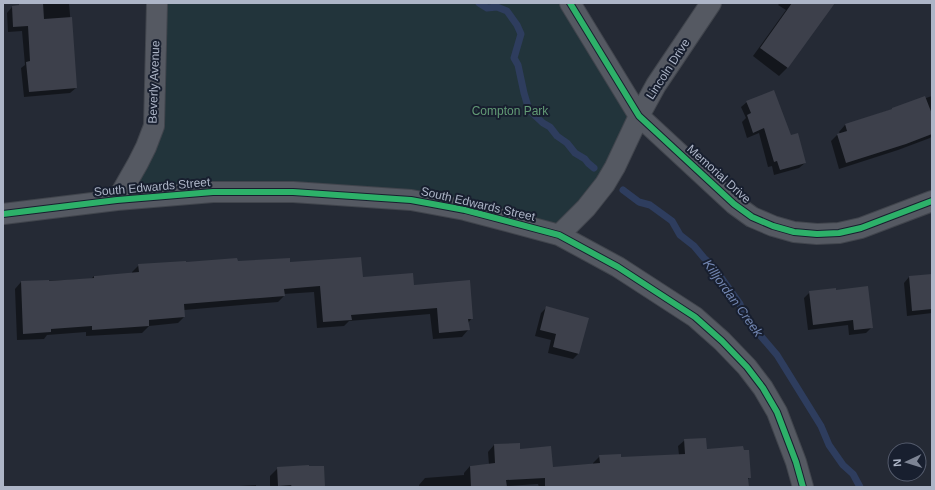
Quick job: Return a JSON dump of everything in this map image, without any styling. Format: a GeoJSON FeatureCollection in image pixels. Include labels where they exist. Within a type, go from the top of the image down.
{"type":"FeatureCollection","features":[{"type":"Feature","properties":{"kind":"street","name":"Beverly Avenue"},"geometry":{"type":"LineString","coordinates":[[117,200],[138,164],[154,126],[157,3]]}},
{"type":"Feature","properties":{"kind":"street","name":"Memorial Drive"},"geometry":{"type":"LineString","coordinates":[[570,3],[639,116],[734,204],[752,217],[773,226],[794,232],[817,234],[839,233],[860,228],[932,201]]}},
{"type":"Feature","properties":{"kind":"street","name":"Lincoln Drive"},"geometry":{"type":"LineString","coordinates":[[559,235],[586,208],[605,184],[615,167],[639,116],[656,86],[711,3]]}},
{"type":"Feature","properties":{"kind":"street","name":"South Edwards Street"},"geometry":{"type":"LineString","coordinates":[[3,214],[117,200],[213,192],[286,192],[410,200],[465,210],[559,235],[618,267],[695,317],[722,340],[763,388],[776,412],[796,462],[803,487]]}},
{"type":"Feature","properties":{"kind":"green space","name":"Compton Park"},"geometry":{"type":"Polygon","coordinates":[[[157,3],[570,3],[639,116],[559,235],[410,200],[117,200],[146,147],[157,3]]]}},
{"type":"Feature","properties":{"kind":"building"},"geometry":{"type":"Polygon","coordinates":[[[19,3],[43,3],[44,19],[72,17],[77,88],[29,92],[26,62],[30,61],[28,26],[13,27],[12,6],[19,5],[19,3]]]}},
{"type":"Feature","properties":{"kind":"building"},"geometry":{"type":"Polygon","coordinates":[[[792,3],[835,3],[788,68],[760,48],[792,3]]]}},
{"type":"Feature","properties":{"kind":"building"},"geometry":{"type":"Polygon","coordinates":[[[774,90],[791,135],[798,133],[806,163],[780,170],[777,161],[774,162],[764,128],[753,133],[747,115],[751,113],[746,101],[774,90]]]}},
{"type":"Feature","properties":{"kind":"building"},"geometry":{"type":"Polygon","coordinates":[[[925,96],[932,114],[932,134],[846,163],[837,134],[847,131],[845,124],[892,109],[925,96]]]}},
{"type":"Feature","properties":{"kind":"building"},"geometry":{"type":"Polygon","coordinates":[[[361,257],[363,277],[413,273],[414,285],[470,280],[473,319],[468,319],[470,330],[439,333],[437,308],[351,315],[352,320],[323,322],[320,286],[284,289],[285,296],[184,304],[185,317],[149,320],[149,326],[92,330],[92,326],[51,329],[51,332],[23,334],[21,281],[94,278],[94,276],[139,272],[138,264],[237,258],[238,261],[290,258],[290,262],[361,257]]]}},
{"type":"Feature","properties":{"kind":"building"},"geometry":{"type":"Polygon","coordinates":[[[932,274],[932,309],[912,311],[909,276],[932,274]]]}},
{"type":"Feature","properties":{"kind":"building"},"geometry":{"type":"Polygon","coordinates":[[[868,286],[873,328],[854,330],[853,320],[813,325],[809,291],[836,288],[836,290],[868,286]]]}},
{"type":"Feature","properties":{"kind":"building"},"geometry":{"type":"Polygon","coordinates":[[[546,306],[589,318],[579,354],[553,347],[556,334],[540,330],[546,306]]]}},
{"type":"Feature","properties":{"kind":"building"},"geometry":{"type":"Polygon","coordinates":[[[706,438],[707,449],[743,446],[744,450],[749,450],[751,478],[748,478],[749,487],[545,487],[545,478],[506,480],[507,487],[471,487],[470,466],[495,463],[494,444],[520,443],[520,449],[551,446],[553,467],[600,463],[599,455],[621,454],[621,457],[685,454],[684,439],[706,438]]]}},
{"type":"Feature","properties":{"kind":"building"},"geometry":{"type":"Polygon","coordinates":[[[309,465],[324,466],[325,487],[292,487],[291,485],[278,486],[277,467],[309,465]]]}},
{"type":"Feature","properties":{"kind":"waterway","name":"Killjordan Creek"},"geometry":{"type":"LineString","coordinates":[[479,3],[487,8],[497,7],[507,11],[517,25],[521,34],[514,58],[518,65],[529,110],[543,123],[550,127],[575,153],[585,159],[594,168]]}},
{"type":"Feature","properties":{"kind":"waterway","name":"Killjordan Creek"},"geometry":{"type":"LineString","coordinates":[[623,190],[639,202],[650,205],[672,221],[680,235],[694,246],[713,266],[740,304],[742,314],[777,355],[821,426],[829,445],[843,465],[853,474],[860,487]]}},
{"type":"Feature","properties":{"kind":"cycle path"},"geometry":{"type":"LineString","coordinates":[[570,3],[639,116],[734,204],[752,217],[773,226],[794,232],[817,234],[839,233],[861,228],[932,201]]}},
{"type":"Feature","properties":{"kind":"cycle path"},"geometry":{"type":"LineString","coordinates":[[3,214],[117,200],[213,192],[293,192],[411,200],[465,210],[559,235],[618,267],[695,317],[722,341],[747,367],[763,388],[777,412],[796,462],[803,487]]}}]}
